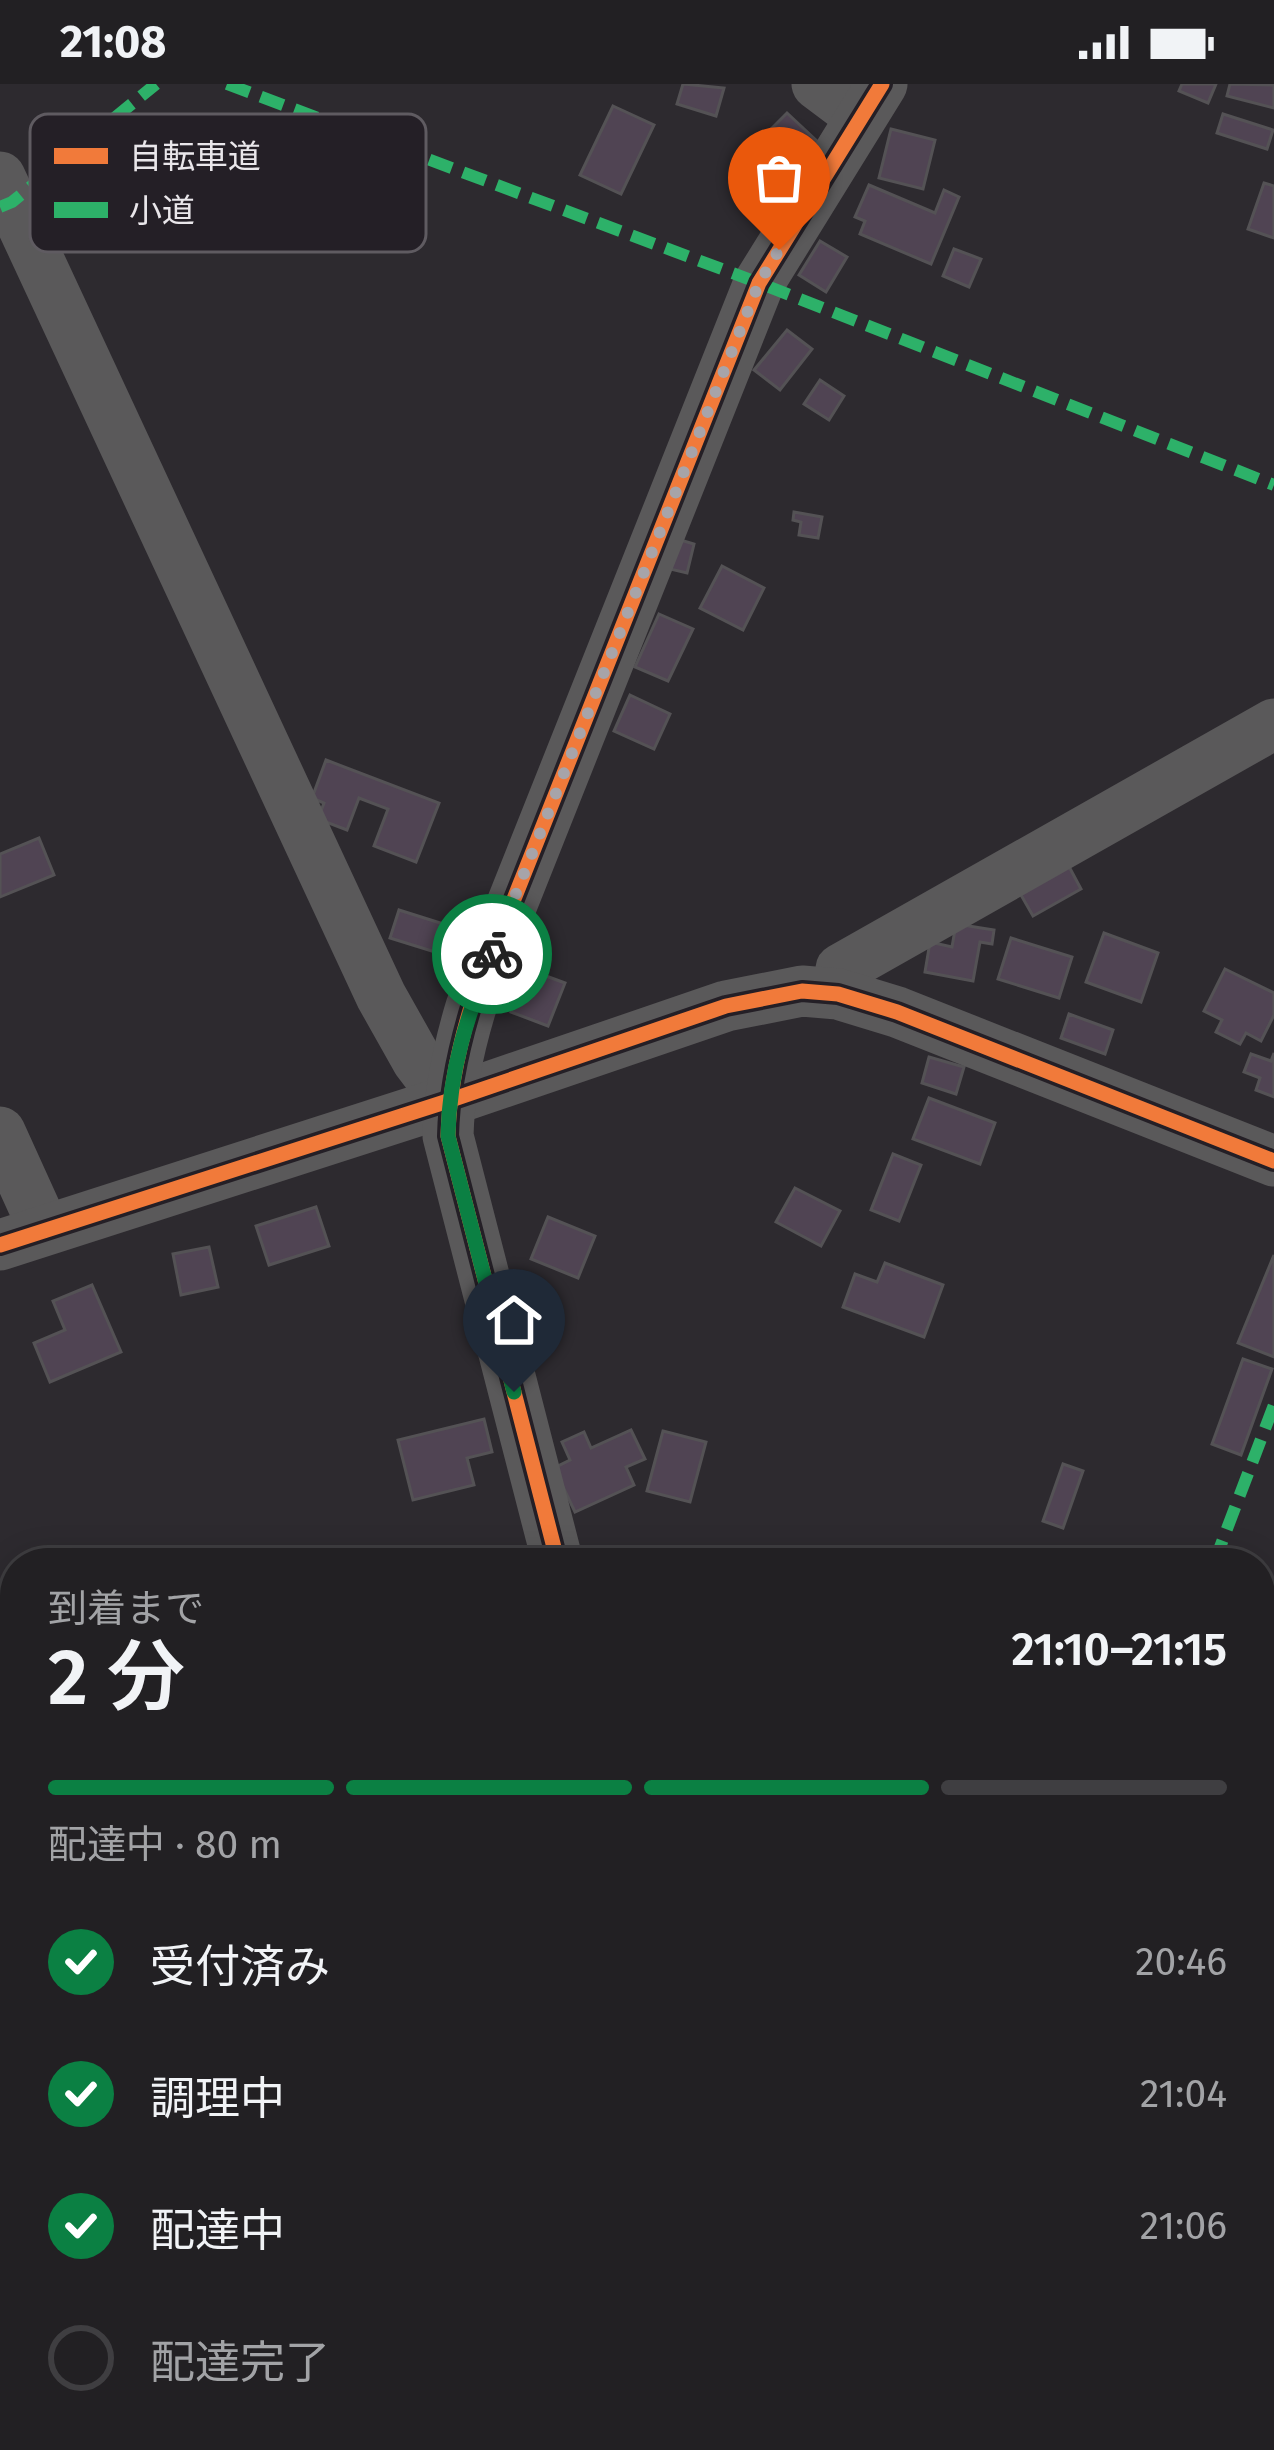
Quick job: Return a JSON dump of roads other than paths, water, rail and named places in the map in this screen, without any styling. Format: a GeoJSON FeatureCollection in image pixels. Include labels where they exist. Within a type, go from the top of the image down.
{"type":"FeatureCollection","features":[{"type":"Feature","properties":{"kind":"street"},"geometry":{"type":"LineString","coordinates":[[554,1548],[448,1136],[448,1101],[471,1007],[759,283],[872,100],[817,84]]}},
{"type":"Feature","properties":{"kind":"street"},"geometry":{"type":"LineString","coordinates":[[0,176],[30,241]]}},
{"type":"Feature","properties":{"kind":"street"},"geometry":{"type":"LineString","coordinates":[[35,252],[381,996],[417,1060],[448,1101]]}},
{"type":"Feature","properties":{"kind":"street"},"geometry":{"type":"LineString","coordinates":[[838,994],[842,969],[1274,724]]}},
{"type":"Feature","properties":{"kind":"street"},"geometry":{"type":"LineString","coordinates":[[0,1132],[22,1237],[726,1006],[802,991],[838,994],[897,1012],[1274,1162]]}}]}
